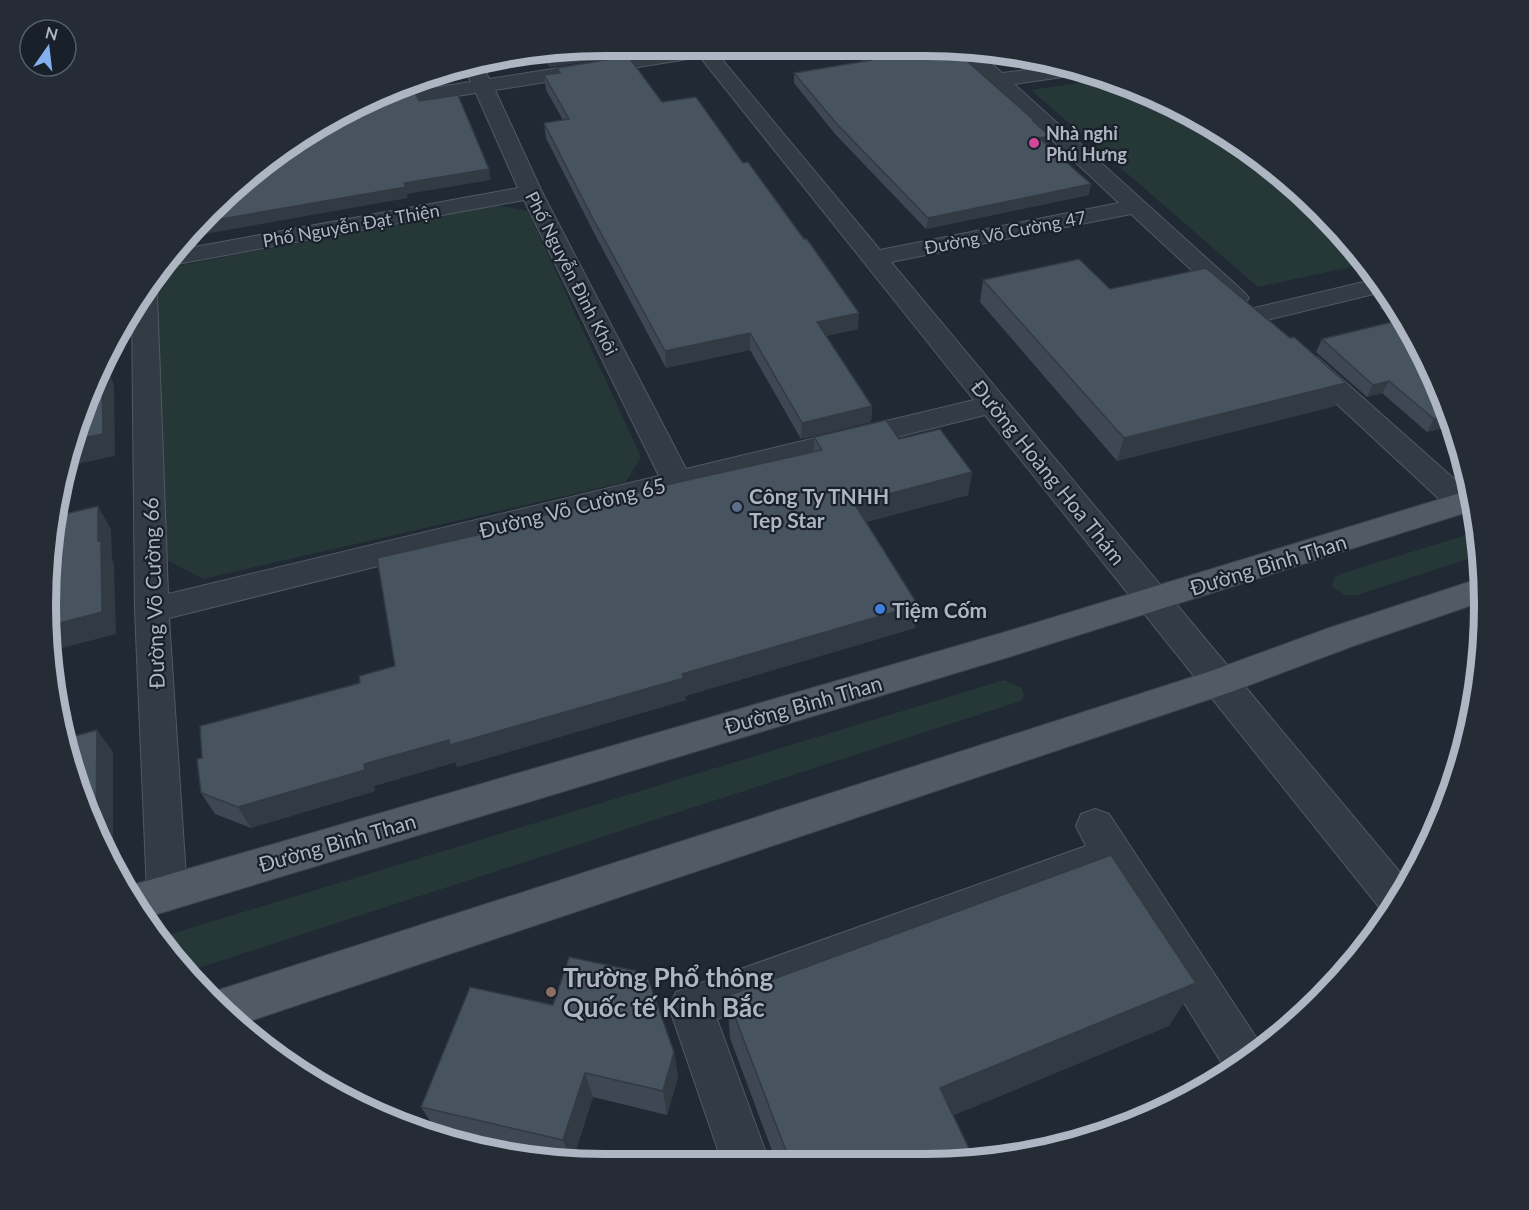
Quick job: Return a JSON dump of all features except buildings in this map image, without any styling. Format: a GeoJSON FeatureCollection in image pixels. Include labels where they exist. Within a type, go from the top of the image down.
{"type":"FeatureCollection","features":[{"type":"Feature","properties":{"kind":"main road","name":"Đường Bình Than"},"geometry":{"type":"LineString","coordinates":[[142,900],[1012,643],[1464,503]]}},
{"type":"Feature","properties":{"kind":"main road"},"geometry":{"type":"LineString","coordinates":[[230,1006],[1219,682],[1341,637],[1473,593]]}},
{"type":"Feature","properties":{"kind":"street"},"geometry":{"type":"LineString","coordinates":[[408,92],[427,87],[484,87],[657,56]]}},
{"type":"Feature","properties":{"kind":"street","name":"Đường Hoàng Hoa Thám"},"geometry":{"type":"LineString","coordinates":[[709,56],[1154,598],[1219,682],[1392,893]]}},
{"type":"Feature","properties":{"kind":"street"},"geometry":{"type":"LineString","coordinates":[[974,58],[1272,331],[1463,499]]}},
{"type":"Feature","properties":{"kind":"street","name":"Phố Nguyễn Đình Khôi"},"geometry":{"type":"LineString","coordinates":[[476,71],[531,192],[677,481]]}},
{"type":"Feature","properties":{"kind":"street"},"geometry":{"type":"LineString","coordinates":[[997,80],[1056,72]]}},
{"type":"Feature","properties":{"kind":"street","name":"Phố Nguyễn Đạt Thiện"},"geometry":{"type":"LineString","coordinates":[[181,256],[531,192]]}},
{"type":"Feature","properties":{"kind":"street","name":"Đường Võ Cường 47"},"geometry":{"type":"LineString","coordinates":[[874,258],[1136,206]]}},
{"type":"Feature","properties":{"kind":"street"},"geometry":{"type":"LineString","coordinates":[[1272,331],[1373,288]]}},
{"type":"Feature","properties":{"kind":"street","name":"Đường Võ Cường 66"},"geometry":{"type":"LineString","coordinates":[[144,306],[152,610],[167,893]]}},
{"type":"Feature","properties":{"kind":"street","name":"Đường Võ Cường 65"},"geometry":{"type":"LineString","coordinates":[[152,610],[993,404]]}},
{"type":"Feature","properties":{"kind":"street"},"geometry":{"type":"LineString","coordinates":[[743,1154],[691,1007],[1104,840],[1242,1053]]}},
{"type":"Feature","properties":{"kind":"shaded area"},"geometry":{"type":"Polygon","coordinates":[[[1089,81],[1134,97],[1199,129],[1259,169],[1286,192],[1313,216],[1356,266],[1258,287],[1031,90],[1089,81]]]}},
{"type":"Feature","properties":{"kind":"shaded area"},"geometry":{"type":"Polygon","coordinates":[[[496,205],[528,211],[641,457],[626,482],[203,579],[163,558],[158,286],[164,277],[178,266],[496,205]]]}},
{"type":"Feature","properties":{"kind":"shaded area"},"geometry":{"type":"Polygon","coordinates":[[[1469,534],[1471,558],[1357,595],[1345,595],[1332,586],[1334,579],[1340,574],[1469,534]]]}},
{"type":"Feature","properties":{"kind":"shaded area"},"geometry":{"type":"Polygon","coordinates":[[[1004,680],[1022,688],[1024,695],[1021,701],[194,969],[166,936],[1004,680]]]}},
{"type":"Feature","properties":{"kind":"place","name":"Nhà nghỉ Phú Hưng"},"geometry":{"type":"Point","coordinates":[1034,143]}},
{"type":"Feature","properties":{"kind":"place","name":"Công Ty TNHH Tep Star"},"geometry":{"type":"Point","coordinates":[737,507]}},
{"type":"Feature","properties":{"kind":"place","name":"Tiệm Cốm"},"geometry":{"type":"Point","coordinates":[880,609]}},
{"type":"Feature","properties":{"kind":"place","name":"Trường Phổ thông Quốc tế Kinh Bắc"},"geometry":{"type":"Point","coordinates":[551,992]}}]}
